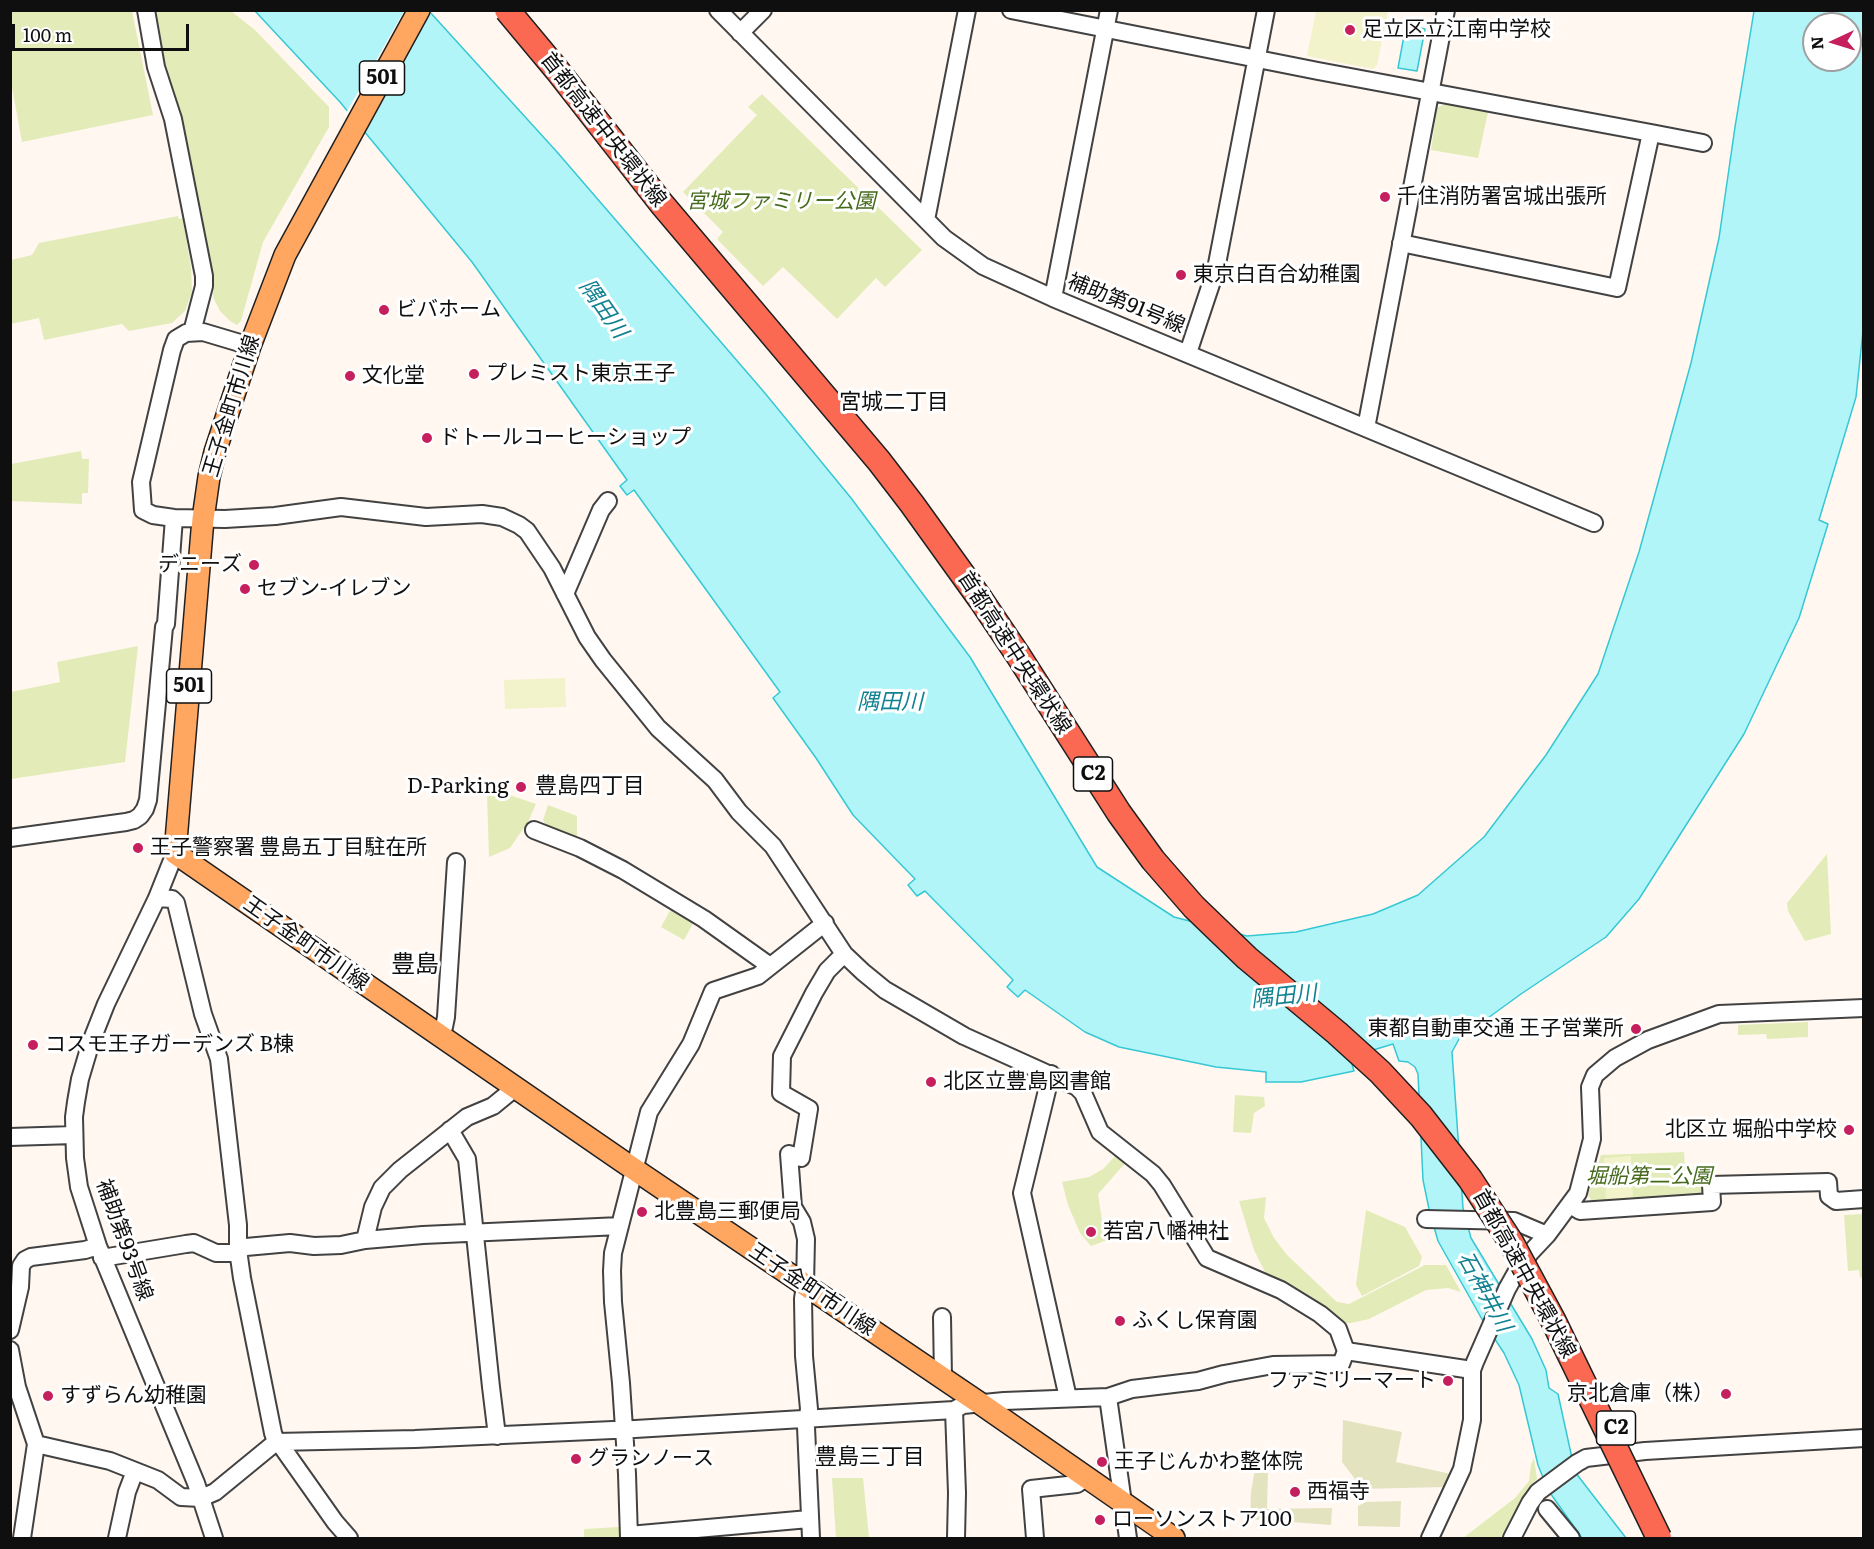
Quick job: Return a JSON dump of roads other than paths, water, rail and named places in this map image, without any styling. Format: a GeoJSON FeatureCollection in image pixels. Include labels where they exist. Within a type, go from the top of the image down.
{"type":"FeatureCollection","features":[{"type":"Feature","properties":{"kind":"highway","name":"首都高速中央環状線"},"geometry":{"type":"LineString","coordinates":[[501,10],[657,205],[908,507],[978,603],[1113,814],[1155,870],[1189,909],[1243,961],[1377,1076],[1452,1163],[1502,1249],[1641,1539]]}},
{"type":"Feature","properties":{"kind":"highway","name":"首都高速中央環状線"},"geometry":{"type":"LineString","coordinates":[[507,10],[661,203],[879,461],[912,504],[988,609],[1112,803],[1153,860],[1194,907],[1232,944],[1380,1072],[1421,1116],[1458,1162],[1492,1210],[1553,1320],[1659,1539]]}},
{"type":"Feature","properties":{"kind":"highway","name":"C2"},"geometry":{"type":"LineString","coordinates":[[1553,1320],[1585,1370],[1674,1539]]}},
{"type":"Feature","properties":{"kind":"main road","name":"王子金町市川線"},"geometry":{"type":"LineString","coordinates":[[419,10],[285,255],[250,346],[215,452],[203,519],[175,853],[515,1088],[981,1404],[1174,1539]]}},
{"type":"Feature","properties":{"kind":"street"},"geometry":{"type":"LineString","coordinates":[[146,10],[156,67],[174,119],[204,276],[204,286],[192,332]]}},
{"type":"Feature","properties":{"kind":"street","name":"補助第91号線"},"geometry":{"type":"LineString","coordinates":[[718,10],[944,238],[983,266],[1053,298],[1594,523]]}},
{"type":"Feature","properties":{"kind":"street"},"geometry":{"type":"LineString","coordinates":[[740,33],[764,10]]}},
{"type":"Feature","properties":{"kind":"street"},"geometry":{"type":"LineString","coordinates":[[926,220],[967,10]]}},
{"type":"Feature","properties":{"kind":"street"},"geometry":{"type":"LineString","coordinates":[[1011,10],[1257,59],[1702,142]]}},
{"type":"Feature","properties":{"kind":"street"},"geometry":{"type":"LineString","coordinates":[[1053,298],[1109,10]]}},
{"type":"Feature","properties":{"kind":"street"},"geometry":{"type":"LineString","coordinates":[[1188,353],[1216,269],[1266,10]]}},
{"type":"Feature","properties":{"kind":"street"},"geometry":{"type":"LineString","coordinates":[[1366,428],[1446,10]]}},
{"type":"Feature","properties":{"kind":"street"},"geometry":{"type":"LineString","coordinates":[[1401,243],[1617,288],[1651,133]]}},
{"type":"Feature","properties":{"kind":"street"},"geometry":{"type":"LineString","coordinates":[[36,1444],[110,1461],[158,1480],[181,1497],[201,1498],[215,1492],[276,1442],[624,1430],[954,1410],[963,1406],[1004,1401],[1108,1397],[1132,1389],[1198,1381],[1273,1365],[1341,1364],[1346,1351],[1338,1329],[1320,1314],[1281,1290],[1207,1258],[1153,1174],[1100,1132],[1080,1089],[971,1039],[927,1015],[885,990],[844,954],[772,846],[739,812],[715,780],[658,728],[603,660],[587,637],[552,568],[527,531],[511,520],[482,514],[426,517],[341,507],[275,516],[203,519],[153,515],[143,510],[141,482],[174,344],[181,336],[192,332],[210,334],[250,346]]}},
{"type":"Feature","properties":{"kind":"street"},"geometry":{"type":"LineString","coordinates":[[565,594],[601,510],[608,501]]}},
{"type":"Feature","properties":{"kind":"street"},"geometry":{"type":"LineString","coordinates":[[10,838],[126,822],[140,816],[145,809],[148,800],[166,624],[174,518]]}},
{"type":"Feature","properties":{"kind":"street"},"geometry":{"type":"LineString","coordinates":[[534,830],[580,848],[623,870],[704,919],[771,966]]}},
{"type":"Feature","properties":{"kind":"street","name":"補助第93号線"},"geometry":{"type":"LineString","coordinates":[[175,853],[158,898],[106,1004],[91,1042],[80,1078],[74,1117],[75,1158],[79,1187],[100,1252],[201,1498],[214,1539]]}},
{"type":"Feature","properties":{"kind":"street"},"geometry":{"type":"LineString","coordinates":[[439,1036],[446,1017],[456,862]]}},
{"type":"Feature","properties":{"kind":"street"},"geometry":{"type":"LineString","coordinates":[[158,898],[172,899],[176,903],[203,1014],[219,1059],[242,1278],[268,1413],[276,1442],[349,1539]]}},
{"type":"Feature","properties":{"kind":"street"},"geometry":{"type":"LineString","coordinates":[[809,1519],[629,1537],[624,1430],[613,1302],[613,1253],[649,1112],[691,1044],[713,991],[758,976],[825,923]]}},
{"type":"Feature","properties":{"kind":"street"},"geometry":{"type":"LineString","coordinates":[[811,1539],[806,1438],[809,1410],[804,1356],[803,1299],[806,1239],[802,1222],[793,1206],[789,1154],[801,1158],[809,1109],[781,1093],[782,1056],[827,970],[844,954]]}},
{"type":"Feature","properties":{"kind":"street"},"geometry":{"type":"LineString","coordinates":[[1430,1539],[1464,1460],[1472,1420],[1474,1366],[1507,1289],[1530,1253],[1547,1235],[1578,1193],[1592,1139],[1590,1087],[1595,1076],[1615,1058],[1648,1040],[1719,1014],[1863,1008]]}},
{"type":"Feature","properties":{"kind":"street"},"geometry":{"type":"LineString","coordinates":[[1051,1074],[1022,1193],[1068,1398]]}},
{"type":"Feature","properties":{"kind":"street"},"geometry":{"type":"LineString","coordinates":[[365,1240],[373,1208],[382,1188],[400,1170],[467,1117],[493,1106],[515,1088]]}},
{"type":"Feature","properties":{"kind":"street"},"geometry":{"type":"LineString","coordinates":[[450,1130],[467,1160],[497,1436]]}},
{"type":"Feature","properties":{"kind":"street"},"geometry":{"type":"LineString","coordinates":[[10,1137],[74,1135]]}},
{"type":"Feature","properties":{"kind":"street"},"geometry":{"type":"LineString","coordinates":[[1570,1205],[1580,1211],[1712,1202],[1711,1185],[1828,1182],[1829,1196],[1836,1201],[1863,1199]]}},
{"type":"Feature","properties":{"kind":"street"},"geometry":{"type":"LineString","coordinates":[[1426,1219],[1514,1221],[1547,1235]]}},
{"type":"Feature","properties":{"kind":"street"},"geometry":{"type":"LineString","coordinates":[[10,1330],[20,1287],[21,1266],[31,1257],[85,1250],[100,1252],[194,1243],[216,1253],[233,1253],[246,1247],[291,1243],[315,1246],[341,1245],[365,1240],[474,1232],[620,1226]]}},
{"type":"Feature","properties":{"kind":"street"},"geometry":{"type":"LineString","coordinates":[[942,1317],[943,1378]]}},
{"type":"Feature","properties":{"kind":"street"},"geometry":{"type":"LineString","coordinates":[[10,1350],[17,1387],[17,1407],[36,1444],[22,1539]]}},
{"type":"Feature","properties":{"kind":"street"},"geometry":{"type":"LineString","coordinates":[[1346,1351],[1474,1366]]}},
{"type":"Feature","properties":{"kind":"street"},"geometry":{"type":"LineString","coordinates":[[1108,1397],[1128,1539]]}},
{"type":"Feature","properties":{"kind":"street"},"geometry":{"type":"LineString","coordinates":[[954,1410],[956,1539]]}},
{"type":"Feature","properties":{"kind":"street"},"geometry":{"type":"LineString","coordinates":[[1512,1539],[1531,1500],[1540,1490],[1586,1458],[1636,1451],[1863,1438]]}},
{"type":"Feature","properties":{"kind":"street"},"geometry":{"type":"LineString","coordinates":[[117,1539],[127,1492],[135,1471]]}},
{"type":"Feature","properties":{"kind":"street"},"geometry":{"type":"LineString","coordinates":[[1035,1539],[1031,1489],[1077,1484],[1085,1478]]}},
{"type":"Feature","properties":{"kind":"street"},"geometry":{"type":"LineString","coordinates":[[1547,1509],[1571,1539]]}},
{"type":"Feature","properties":{"kind":"water"},"geometry":{"type":"Polygon","coordinates":[[[255,11],[429,11],[557,152],[764,392],[851,498],[970,657],[1097,867],[1174,917],[1247,936],[1296,932],[1373,914],[1418,895],[1484,837],[1546,755],[1598,674],[1639,552],[1691,363],[1719,238],[1754,11],[1863,11],[1863,331],[1856,397],[1819,520],[1828,524],[1799,618],[1744,734],[1639,899],[1606,937],[1459,1039],[1452,1052],[1463,1208],[1471,1238],[1532,1339],[1546,1370],[1549,1388],[1558,1394],[1575,1472],[1626,1538],[1582,1538],[1548,1490],[1538,1465],[1519,1385],[1504,1353],[1483,1321],[1438,1241],[1423,1180],[1418,1074],[1415,1067],[1408,1062],[1399,1061],[1393,1044],[1350,1057],[1354,1071],[1301,1082],[1266,1082],[1266,1072],[1216,1067],[1119,1047],[1085,1032],[1025,990],[1018,997],[1007,987],[1013,980],[925,891],[917,896],[908,885],[915,879],[853,815],[773,698],[780,692],[634,490],[627,495],[620,486],[627,480],[472,262],[340,102],[255,11]]]}},
{"type":"Feature","properties":{"kind":"water"},"geometry":{"type":"Polygon","coordinates":[[[1406,25],[1425,29],[1417,71],[1398,68],[1406,25]]]}},
{"type":"Feature","properties":{"kind":"place","name":"足立区立江南中学校"},"geometry":{"type":"Point","coordinates":[1350,30]}},
{"type":"Feature","properties":{"kind":"place","name":"千住消防署宮城出張所"},"geometry":{"type":"Point","coordinates":[1385,197]}},
{"type":"Feature","properties":{"kind":"place","name":"東京白百合幼稚園"},"geometry":{"type":"Point","coordinates":[1181,275]}},
{"type":"Feature","properties":{"kind":"place","name":"ビバホーム"},"geometry":{"type":"Point","coordinates":[384,310]}},
{"type":"Feature","properties":{"kind":"place","name":"プレミスト東京王子"},"geometry":{"type":"Point","coordinates":[474,374]}},
{"type":"Feature","properties":{"kind":"place","name":"文化堂"},"geometry":{"type":"Point","coordinates":[350,376]}},
{"type":"Feature","properties":{"kind":"place","name":"ドトールコーヒーショップ"},"geometry":{"type":"Point","coordinates":[427,438]}},
{"type":"Feature","properties":{"kind":"place","name":"デニーズ"},"geometry":{"type":"Point","coordinates":[254,565]}},
{"type":"Feature","properties":{"kind":"place","name":"セブン-イレブン"},"geometry":{"type":"Point","coordinates":[245,589]}},
{"type":"Feature","properties":{"kind":"place","name":"D-Parking"},"geometry":{"type":"Point","coordinates":[521,787]}},
{"type":"Feature","properties":{"kind":"place","name":"王子警察署 豊島五丁目駐在所"},"geometry":{"type":"Point","coordinates":[138,848]}},
{"type":"Feature","properties":{"kind":"place","name":"東都自動車交通 王子営業所"},"geometry":{"type":"Point","coordinates":[1636,1029]}},
{"type":"Feature","properties":{"kind":"place","name":"コスモ王子ガーデンズ B棟"},"geometry":{"type":"Point","coordinates":[33,1045]}},
{"type":"Feature","properties":{"kind":"place","name":"北区立豊島図書館"},"geometry":{"type":"Point","coordinates":[931,1082]}},
{"type":"Feature","properties":{"kind":"place","name":"北区立 堀船中学校"},"geometry":{"type":"Point","coordinates":[1849,1130]}},
{"type":"Feature","properties":{"kind":"place","name":"北豊島三郵便局"},"geometry":{"type":"Point","coordinates":[642,1212]}},
{"type":"Feature","properties":{"kind":"place","name":"若宮八幡神社"},"geometry":{"type":"Point","coordinates":[1091,1232]}},
{"type":"Feature","properties":{"kind":"place","name":"ふくし保育園"},"geometry":{"type":"Point","coordinates":[1120,1321]}},
{"type":"Feature","properties":{"kind":"place","name":"ファミリーマート"},"geometry":{"type":"Point","coordinates":[1448,1381]}},
{"type":"Feature","properties":{"kind":"place","name":"京北倉庫（株）"},"geometry":{"type":"Point","coordinates":[1726,1394]}},
{"type":"Feature","properties":{"kind":"place","name":"すずらん幼稚園"},"geometry":{"type":"Point","coordinates":[48,1396]}},
{"type":"Feature","properties":{"kind":"place","name":"グランノース"},"geometry":{"type":"Point","coordinates":[576,1459]}},
{"type":"Feature","properties":{"kind":"place","name":"王子じんかわ整体院"},"geometry":{"type":"Point","coordinates":[1102,1462]}},
{"type":"Feature","properties":{"kind":"place","name":"西福寺"},"geometry":{"type":"Point","coordinates":[1295,1492]}},
{"type":"Feature","properties":{"kind":"place","name":"ローソンストア100"},"geometry":{"type":"Point","coordinates":[1100,1520]}},
{"type":"Feature","properties":{"kind":"district","name":"宮城二丁目"},"geometry":{"type":"Point","coordinates":[894,403]}},
{"type":"Feature","properties":{"kind":"district","name":"豊島四丁目"},"geometry":{"type":"Point","coordinates":[590,787]}},
{"type":"Feature","properties":{"kind":"district","name":"豊島"},"geometry":{"type":"Point","coordinates":[415,965]}},
{"type":"Feature","properties":{"kind":"district","name":"豊島三丁目"},"geometry":{"type":"Point","coordinates":[870,1458]}},
{"type":"Feature","properties":{"kind":"park label","name":"宮城ファミリー公園"},"geometry":{"type":"Point","coordinates":[781,202]}},
{"type":"Feature","properties":{"kind":"park label","name":"堀船第二公園"},"geometry":{"type":"Point","coordinates":[1649,1177]}},
{"type":"Feature","properties":{"kind":"water label","name":"隅田川"},"geometry":{"type":"Point","coordinates":[603,309]}},
{"type":"Feature","properties":{"kind":"water label","name":"隅田川"},"geometry":{"type":"Point","coordinates":[890,703]}},
{"type":"Feature","properties":{"kind":"water label","name":"隅田川"},"geometry":{"type":"Point","coordinates":[1284,997]}},
{"type":"Feature","properties":{"kind":"water label","name":"石神井川"},"geometry":{"type":"Point","coordinates":[1484,1292]}}]}
